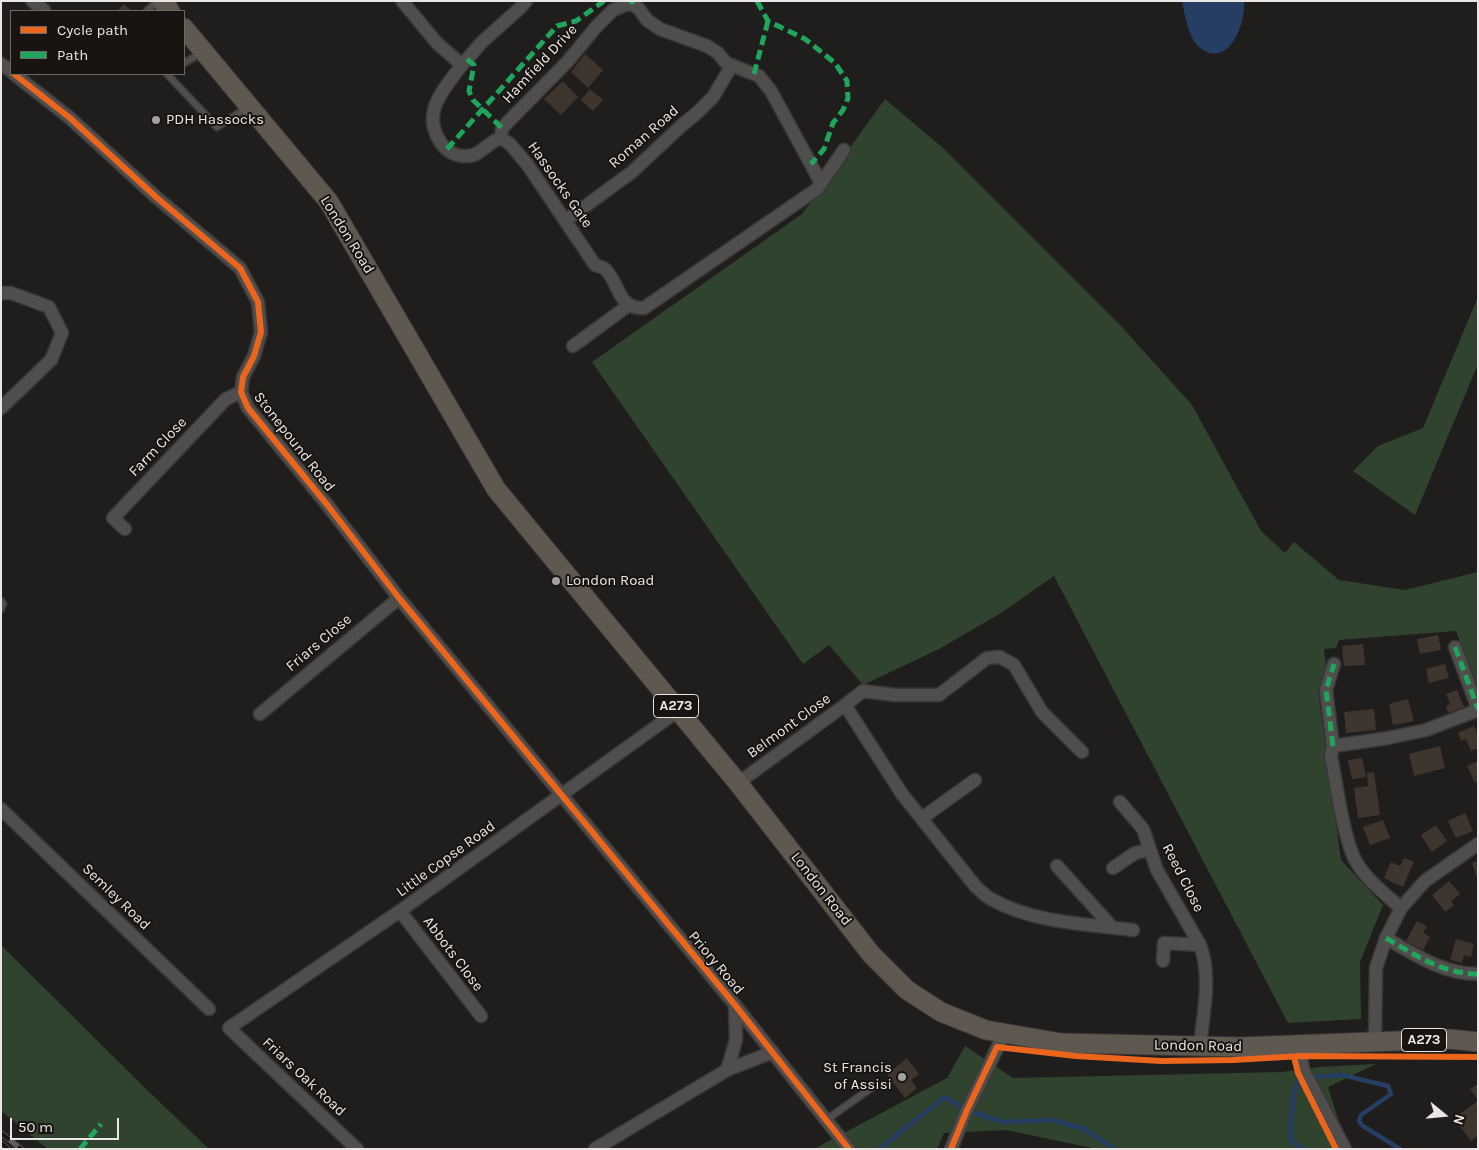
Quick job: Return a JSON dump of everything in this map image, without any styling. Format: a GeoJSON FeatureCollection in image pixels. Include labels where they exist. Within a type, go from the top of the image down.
{"type":"FeatureCollection","features":[{"type":"Feature","properties":{"kind":"main road","name":"London Road"},"geometry":{"type":"LineString","coordinates":[[185,29],[329,202],[496,490],[738,783],[871,954],[907,990],[941,1012],[986,1030],[1061,1043],[1200,1046],[1303,1045],[1450,1039],[1478,1042]]}},
{"type":"Feature","properties":{"kind":"street"},"geometry":{"type":"LineString","coordinates":[[32,1],[44,10]]}},
{"type":"Feature","properties":{"kind":"street"},"geometry":{"type":"LineString","coordinates":[[402,1],[437,43],[462,65]]}},
{"type":"Feature","properties":{"kind":"street"},"geometry":{"type":"LineString","coordinates":[[501,138],[494,139],[486,147],[469,156],[453,154],[443,146],[435,134],[432,116],[437,99],[462,65],[482,42],[526,1]]}},
{"type":"Feature","properties":{"kind":"street","name":"Hamfield Drive"},"geometry":{"type":"LineString","coordinates":[[501,138],[502,128],[568,61],[596,27],[614,10],[632,4],[647,20],[660,29],[707,46],[718,53],[726,63],[759,76],[771,91],[821,183]]}},
{"type":"Feature","properties":{"kind":"street","name":"Roman Road"},"geometry":{"type":"LineString","coordinates":[[566,221],[632,172],[698,112],[713,96],[732,65]]}},
{"type":"Feature","properties":{"kind":"street","name":"Stonepound Road"},"geometry":{"type":"LineString","coordinates":[[16,75],[70,118],[156,198],[240,268],[258,302],[261,332],[254,356],[243,377],[240,392],[248,408],[325,502],[399,598],[562,796]]}},
{"type":"Feature","properties":{"kind":"street","name":"Hassocks Gate"},"geometry":{"type":"LineString","coordinates":[[501,138],[510,144],[527,164],[595,265],[605,269],[623,299],[629,305]]}},
{"type":"Feature","properties":{"kind":"street"},"geometry":{"type":"LineString","coordinates":[[574,346],[629,305],[644,308],[817,189],[844,150]]}},
{"type":"Feature","properties":{"kind":"street"},"geometry":{"type":"LineString","coordinates":[[1,293],[10,293],[49,307],[62,334],[51,360],[1,408]]}},
{"type":"Feature","properties":{"kind":"street","name":"Farm Close"},"geometry":{"type":"LineString","coordinates":[[125,528],[113,518],[226,399],[240,392]]}},
{"type":"Feature","properties":{"kind":"street","name":"Friars Close"},"geometry":{"type":"LineString","coordinates":[[260,714],[399,598]]}},
{"type":"Feature","properties":{"kind":"street"},"geometry":{"type":"LineString","coordinates":[[1333,746],[1426,730],[1478,709],[1455,647]]}},
{"type":"Feature","properties":{"kind":"street"},"geometry":{"type":"LineString","coordinates":[[845,705],[863,692],[894,695],[939,695],[987,658],[1000,657],[1014,665],[1042,712],[1082,752]]}},
{"type":"Feature","properties":{"kind":"street"},"geometry":{"type":"LineString","coordinates":[[1334,664],[1326,690],[1333,746],[1331,756],[1342,812],[1355,858],[1374,884],[1401,908]]}},
{"type":"Feature","properties":{"kind":"street","name":"Belmont Close"},"geometry":{"type":"LineString","coordinates":[[738,783],[845,705],[902,794],[976,886],[989,898],[1005,906],[1040,918],[1133,930]]}},
{"type":"Feature","properties":{"kind":"street","name":"Little Copse Road"},"geometry":{"type":"LineString","coordinates":[[229,1028],[400,911],[679,710]]}},
{"type":"Feature","properties":{"kind":"street"},"geometry":{"type":"LineString","coordinates":[[922,818],[975,780]]}},
{"type":"Feature","properties":{"kind":"street","name":"Priory Road"},"geometry":{"type":"LineString","coordinates":[[562,796],[773,1052],[849,1149]]}},
{"type":"Feature","properties":{"kind":"street","name":"Reed Close"},"geometry":{"type":"LineString","coordinates":[[1120,802],[1143,829],[1157,870],[1205,957],[1200,1046]]}},
{"type":"Feature","properties":{"kind":"street","name":"Semley Road"},"geometry":{"type":"LineString","coordinates":[[1,809],[208,1008]]}},
{"type":"Feature","properties":{"kind":"street"},"geometry":{"type":"LineString","coordinates":[[1375,1042],[1376,968],[1386,938],[1401,908],[1425,881],[1478,844]]}},
{"type":"Feature","properties":{"kind":"street"},"geometry":{"type":"LineString","coordinates":[[1113,868],[1135,853],[1149,850]]}},
{"type":"Feature","properties":{"kind":"street"},"geometry":{"type":"LineString","coordinates":[[1057,866],[1112,927]]}},
{"type":"Feature","properties":{"kind":"street","name":"Abbots Close"},"geometry":{"type":"LineString","coordinates":[[400,911],[481,1016]]}},
{"type":"Feature","properties":{"kind":"street"},"geometry":{"type":"LineString","coordinates":[[1386,938],[1420,958],[1446,970],[1478,974]]}},
{"type":"Feature","properties":{"kind":"street"},"geometry":{"type":"LineString","coordinates":[[1163,961],[1164,943],[1200,945]]}},
{"type":"Feature","properties":{"kind":"street"},"geometry":{"type":"LineString","coordinates":[[727,1070],[736,1040],[735,1006]]}},
{"type":"Feature","properties":{"kind":"street","name":"Friars Oak Road"},"geometry":{"type":"LineString","coordinates":[[229,1028],[357,1149]]}},
{"type":"Feature","properties":{"kind":"street"},"geometry":{"type":"LineString","coordinates":[[951,1149],[967,1110],[1004,1034]]}},
{"type":"Feature","properties":{"kind":"street"},"geometry":{"type":"LineString","coordinates":[[1303,1045],[1301,1056],[1303,1069],[1345,1149]]}},
{"type":"Feature","properties":{"kind":"street"},"geometry":{"type":"LineString","coordinates":[[595,1149],[727,1070],[773,1052]]}},
{"type":"Feature","properties":{"kind":"lane"},"geometry":{"type":"LineString","coordinates":[[147,10],[157,1]]}},
{"type":"Feature","properties":{"kind":"lane"},"geometry":{"type":"LineString","coordinates":[[185,62],[204,52]]}},
{"type":"Feature","properties":{"kind":"lane"},"geometry":{"type":"LineString","coordinates":[[168,75],[217,127],[249,106]]}},
{"type":"Feature","properties":{"kind":"lane"},"geometry":{"type":"LineString","coordinates":[[1,601],[3,604],[1,609]]}},
{"type":"Feature","properties":{"kind":"lane"},"geometry":{"type":"LineString","coordinates":[[826,1120],[877,1084]]}},
{"type":"Feature","properties":{"kind":"green space"},"geometry":{"type":"Polygon","coordinates":[[[885,99],[943,148],[1120,325],[1192,405],[1261,531],[1285,553],[1294,542],[1339,580],[1405,590],[1478,572],[1478,693],[1456,631],[1339,640],[1336,648],[1324,649],[1326,667],[1318,690],[1341,860],[1383,905],[1360,962],[1361,1019],[1288,1023],[1054,576],[1001,613],[939,649],[863,685],[829,645],[803,664],[592,362],[802,214],[885,99]]]}},
{"type":"Feature","properties":{"kind":"green space"},"geometry":{"type":"Polygon","coordinates":[[[1478,297],[1478,364],[1415,515],[1353,471],[1378,446],[1423,428],[1478,297]]]}},
{"type":"Feature","properties":{"kind":"green space"},"geometry":{"type":"Polygon","coordinates":[[[1,945],[209,1149],[48,1149],[1,1111],[1,945]]]}},
{"type":"Feature","properties":{"kind":"green space"},"geometry":{"type":"Polygon","coordinates":[[[965,1046],[1013,1078],[1282,1072],[1320,1067],[1376,1064],[1328,1087],[1340,1125],[1353,1149],[1097,1149],[1006,1130],[944,1133],[937,1149],[814,1149],[947,1078],[965,1046]]]}},
{"type":"Feature","properties":{"kind":"water"},"geometry":{"type":"Polygon","coordinates":[[[1182,1],[1244,1],[1242,22],[1232,43],[1225,50],[1217,53],[1207,52],[1197,45],[1189,31],[1182,1]]]}},
{"type":"Feature","properties":{"kind":"building"},"geometry":{"type":"Polygon","coordinates":[[[124,4],[131,10],[118,10],[124,4]]]}},
{"type":"Feature","properties":{"kind":"building"},"geometry":{"type":"Polygon","coordinates":[[[585,54],[603,70],[588,88],[571,72],[585,54]]]}},
{"type":"Feature","properties":{"kind":"building"},"geometry":{"type":"Polygon","coordinates":[[[563,81],[578,97],[561,115],[544,99],[563,81]]]}},
{"type":"Feature","properties":{"kind":"building"},"geometry":{"type":"Polygon","coordinates":[[[590,89],[603,100],[593,111],[581,100],[590,89]]]}},
{"type":"Feature","properties":{"kind":"building"},"geometry":{"type":"Polygon","coordinates":[[[1438,635],[1441,650],[1420,654],[1417,639],[1438,635]]]}},
{"type":"Feature","properties":{"kind":"building"},"geometry":{"type":"Polygon","coordinates":[[[1363,644],[1365,665],[1344,666],[1342,646],[1363,644]]]}},
{"type":"Feature","properties":{"kind":"building"},"geometry":{"type":"Polygon","coordinates":[[[1445,664],[1449,678],[1429,683],[1426,669],[1445,664]]]}},
{"type":"Feature","properties":{"kind":"building"},"geometry":{"type":"Polygon","coordinates":[[[1457,690],[1464,707],[1448,713],[1446,706],[1450,704],[1446,694],[1457,690]]]}},
{"type":"Feature","properties":{"kind":"building"},"geometry":{"type":"Polygon","coordinates":[[[1408,699],[1414,721],[1393,725],[1389,704],[1408,699]]]}},
{"type":"Feature","properties":{"kind":"building"},"geometry":{"type":"Polygon","coordinates":[[[1374,709],[1376,730],[1346,733],[1344,712],[1374,709]]]}},
{"type":"Feature","properties":{"kind":"building"},"geometry":{"type":"Polygon","coordinates":[[[1474,726],[1478,734],[1478,748],[1471,751],[1466,739],[1461,741],[1458,733],[1474,726]]]}},
{"type":"Feature","properties":{"kind":"building"},"geometry":{"type":"Polygon","coordinates":[[[1440,746],[1445,768],[1414,776],[1409,754],[1440,746]]]}},
{"type":"Feature","properties":{"kind":"building"},"geometry":{"type":"Polygon","coordinates":[[[1362,758],[1366,777],[1352,779],[1348,760],[1362,758]]]}},
{"type":"Feature","properties":{"kind":"building"},"geometry":{"type":"Polygon","coordinates":[[[1478,761],[1478,781],[1475,783],[1467,766],[1478,761]]]}},
{"type":"Feature","properties":{"kind":"building"},"geometry":{"type":"Polygon","coordinates":[[[1374,772],[1380,815],[1358,818],[1354,788],[1368,786],[1367,773],[1374,772]]]}},
{"type":"Feature","properties":{"kind":"building"},"geometry":{"type":"Polygon","coordinates":[[[1465,813],[1473,831],[1456,838],[1448,821],[1465,813]]]}},
{"type":"Feature","properties":{"kind":"building"},"geometry":{"type":"Polygon","coordinates":[[[1383,820],[1390,838],[1370,845],[1363,827],[1383,820]]]}},
{"type":"Feature","properties":{"kind":"building"},"geometry":{"type":"Polygon","coordinates":[[[1436,825],[1447,841],[1432,852],[1421,835],[1436,825]]]}},
{"type":"Feature","properties":{"kind":"building"},"geometry":{"type":"Polygon","coordinates":[[[1404,858],[1414,862],[1403,887],[1384,878],[1391,862],[1400,866],[1404,858]]]}},
{"type":"Feature","properties":{"kind":"building"},"geometry":{"type":"Polygon","coordinates":[[[1478,861],[1478,875],[1476,876],[1472,863],[1478,861]]]}},
{"type":"Feature","properties":{"kind":"building"},"geometry":{"type":"Polygon","coordinates":[[[1449,881],[1460,894],[1451,901],[1454,905],[1445,912],[1432,895],[1449,881]]]}},
{"type":"Feature","properties":{"kind":"building"},"geometry":{"type":"Polygon","coordinates":[[[1417,921],[1427,926],[1423,933],[1430,937],[1423,950],[1406,941],[1417,921]]]}},
{"type":"Feature","properties":{"kind":"building"},"geometry":{"type":"Polygon","coordinates":[[[1456,939],[1474,944],[1471,957],[1464,955],[1462,963],[1450,960],[1456,939]]]}},
{"type":"Feature","properties":{"kind":"building","name":"St Francis of Assisi"},"geometry":{"type":"Polygon","coordinates":[[[907,1058],[919,1074],[911,1080],[917,1088],[905,1098],[887,1074],[907,1058]]]}},
{"type":"Feature","properties":{"kind":"building"},"geometry":{"type":"Polygon","coordinates":[[[1478,1084],[1478,1100],[1470,1089],[1478,1084]]]}},
{"type":"Feature","properties":{"kind":"building"},"geometry":{"type":"Polygon","coordinates":[[[1478,1101],[1478,1136],[1471,1141],[1454,1118],[1478,1101]]]}},
{"type":"Feature","properties":{"kind":"waterway"},"geometry":{"type":"LineString","coordinates":[[1302,1149],[1290,1139],[1293,1097],[1299,1078],[1342,1075],[1388,1086],[1391,1094],[1361,1115],[1359,1121],[1363,1126],[1400,1149]]}},
{"type":"Feature","properties":{"kind":"waterway"},"geometry":{"type":"LineString","coordinates":[[879,1149],[945,1097],[967,1110],[1002,1122],[1054,1120],[1084,1129],[1115,1149]]}},
{"type":"Feature","properties":{"kind":"railway"},"geometry":{"type":"LineString","coordinates":[[1,1133],[21,1149]]}},
{"type":"Feature","properties":{"kind":"railway"},"geometry":{"type":"LineString","coordinates":[[1,1143],[8,1149]]}},
{"type":"Feature","properties":{"kind":"marked path"},"geometry":{"type":"LineString","coordinates":[[447,149],[557,26],[576,21],[604,1]]}},
{"type":"Feature","properties":{"kind":"marked path"},"geometry":{"type":"LineString","coordinates":[[757,1],[768,21],[805,39],[835,63],[847,81],[848,98],[843,110],[833,123],[824,149],[811,164]]}},
{"type":"Feature","properties":{"kind":"marked path"},"geometry":{"type":"LineString","coordinates":[[754,74],[768,21]]}},
{"type":"Feature","properties":{"kind":"marked path"},"geometry":{"type":"LineString","coordinates":[[467,59],[474,65],[469,91],[473,100],[502,128]]}},
{"type":"Feature","properties":{"kind":"marked path"},"geometry":{"type":"LineString","coordinates":[[1455,647],[1478,709]]}},
{"type":"Feature","properties":{"kind":"marked path"},"geometry":{"type":"LineString","coordinates":[[1333,746],[1326,690],[1334,664]]}},
{"type":"Feature","properties":{"kind":"marked path"},"geometry":{"type":"LineString","coordinates":[[1386,938],[1441,967],[1453,971],[1478,974]]}},
{"type":"Feature","properties":{"kind":"marked path"},"geometry":{"type":"LineString","coordinates":[[80,1149],[101,1124]]}},
{"type":"Feature","properties":{"kind":"cycle path"},"geometry":{"type":"LineString","coordinates":[[15,75],[70,118],[156,197],[240,268],[258,302],[261,332],[254,356],[243,377],[241,392],[248,408],[325,502],[399,598],[735,1005],[849,1149]]}},
{"type":"Feature","properties":{"kind":"cycle path"},"geometry":{"type":"LineString","coordinates":[[951,1149],[997,1047],[1076,1056],[1161,1061],[1233,1060],[1301,1056],[1478,1057]]}},
{"type":"Feature","properties":{"kind":"cycle path"},"geometry":{"type":"LineString","coordinates":[[1294,1057],[1298,1073],[1336,1149]]}},
{"type":"Feature","properties":{"kind":"place","name":"PDH Hassocks"},"geometry":{"type":"Point","coordinates":[156,120]}},
{"type":"Feature","properties":{"kind":"place","name":"London Road"},"geometry":{"type":"Point","coordinates":[556,581]}},
{"type":"Feature","properties":{"kind":"place","name":"St Francis of Assisi"},"geometry":{"type":"Point","coordinates":[902,1077]}}]}
